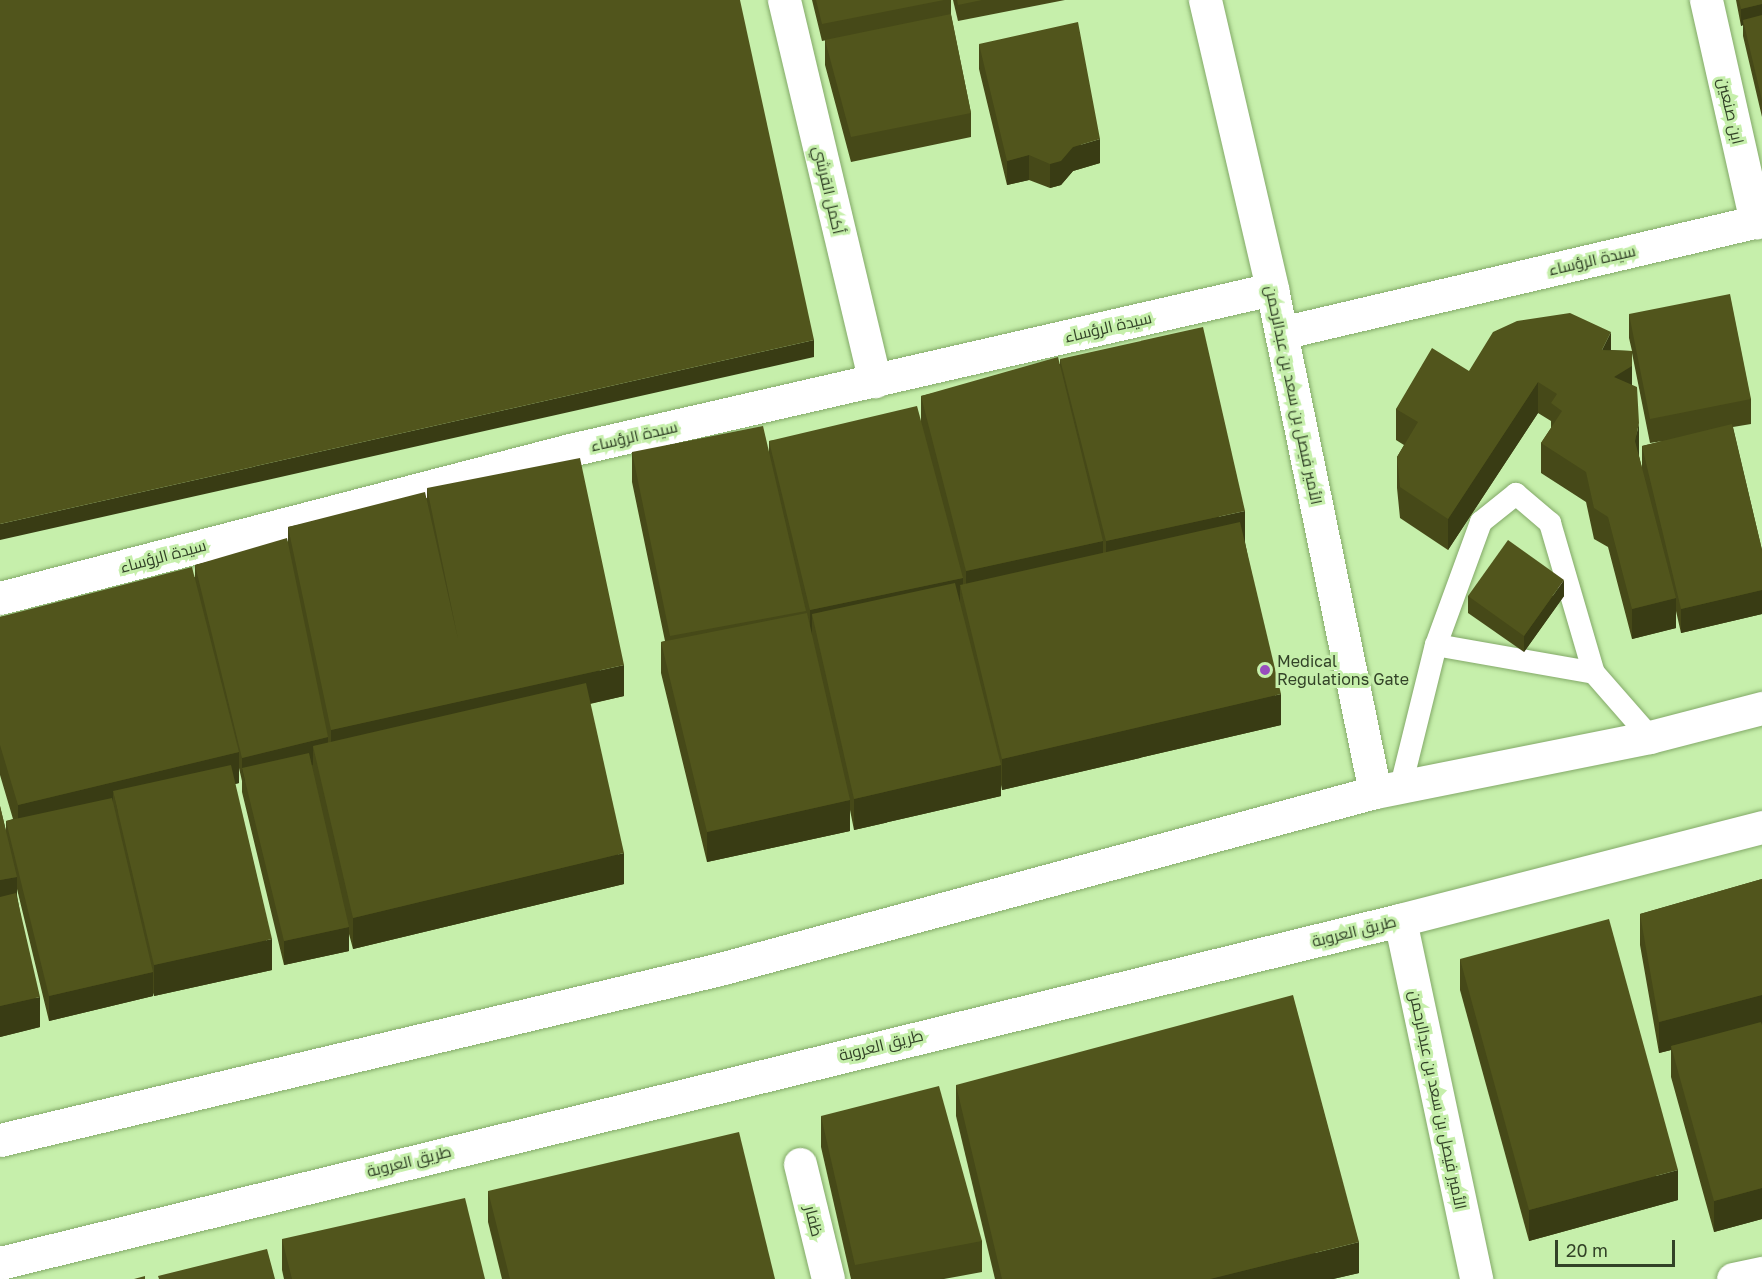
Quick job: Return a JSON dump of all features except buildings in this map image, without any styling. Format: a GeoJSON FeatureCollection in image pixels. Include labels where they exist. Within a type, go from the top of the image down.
{"type":"FeatureCollection","features":[{"type":"Feature","properties":{"kind":"street","name":"أكمل القرشي"},"geometry":{"type":"LineString","coordinates":[[784,0],[875,381]]}},
{"type":"Feature","properties":{"kind":"street","name":"الأمير فيصل بن سعد بن عبدالرحمن"},"geometry":{"type":"LineString","coordinates":[[1205,0],[1388,789]]}},
{"type":"Feature","properties":{"kind":"street","name":"ابن صنعين"},"geometry":{"type":"LineString","coordinates":[[1706,0],[1759,221]]}},
{"type":"Feature","properties":{"kind":"street","name":"سيدة الرؤساء"},"geometry":{"type":"LineString","coordinates":[[1281,333],[1759,221]]}},
{"type":"Feature","properties":{"kind":"street","name":"سيدة الرؤساء"},"geometry":{"type":"LineString","coordinates":[[0,598],[570,450],[1272,289]]}},
{"type":"Feature","properties":{"kind":"street"},"geometry":{"type":"LineString","coordinates":[[0,1140],[720,969],[1388,789],[1650,737],[1762,708]]}},
{"type":"Feature","properties":{"kind":"street","name":"طريق العروبة"},"geometry":{"type":"LineString","coordinates":[[0,1263],[1400,920],[1762,827]]}},
{"type":"Feature","properties":{"kind":"street","name":"الأمير فيصل بن سعد بن عبدالرحمن"},"geometry":{"type":"LineString","coordinates":[[1400,920],[1476,1279]]}},
{"type":"Feature","properties":{"kind":"street","name":"ظفار"},"geometry":{"type":"LineString","coordinates":[[800,1164],[828,1279]]}},
{"type":"Feature","properties":{"kind":"street"},"geometry":{"type":"LineString","coordinates":[[1733,1279],[1762,1273]]}},
{"type":"Feature","properties":{"kind":"lane"},"geometry":{"type":"LineString","coordinates":[[1388,789],[1436,645],[1481,522],[1516,494],[1550,523],[1594,673],[1650,737]]}},
{"type":"Feature","properties":{"kind":"lane"},"geometry":{"type":"LineString","coordinates":[[1436,645],[1594,673]]}},
{"type":"Feature","properties":{"kind":"place","name":"Medical Regulations Gate"},"geometry":{"type":"Point","coordinates":[1265,670]}}]}
